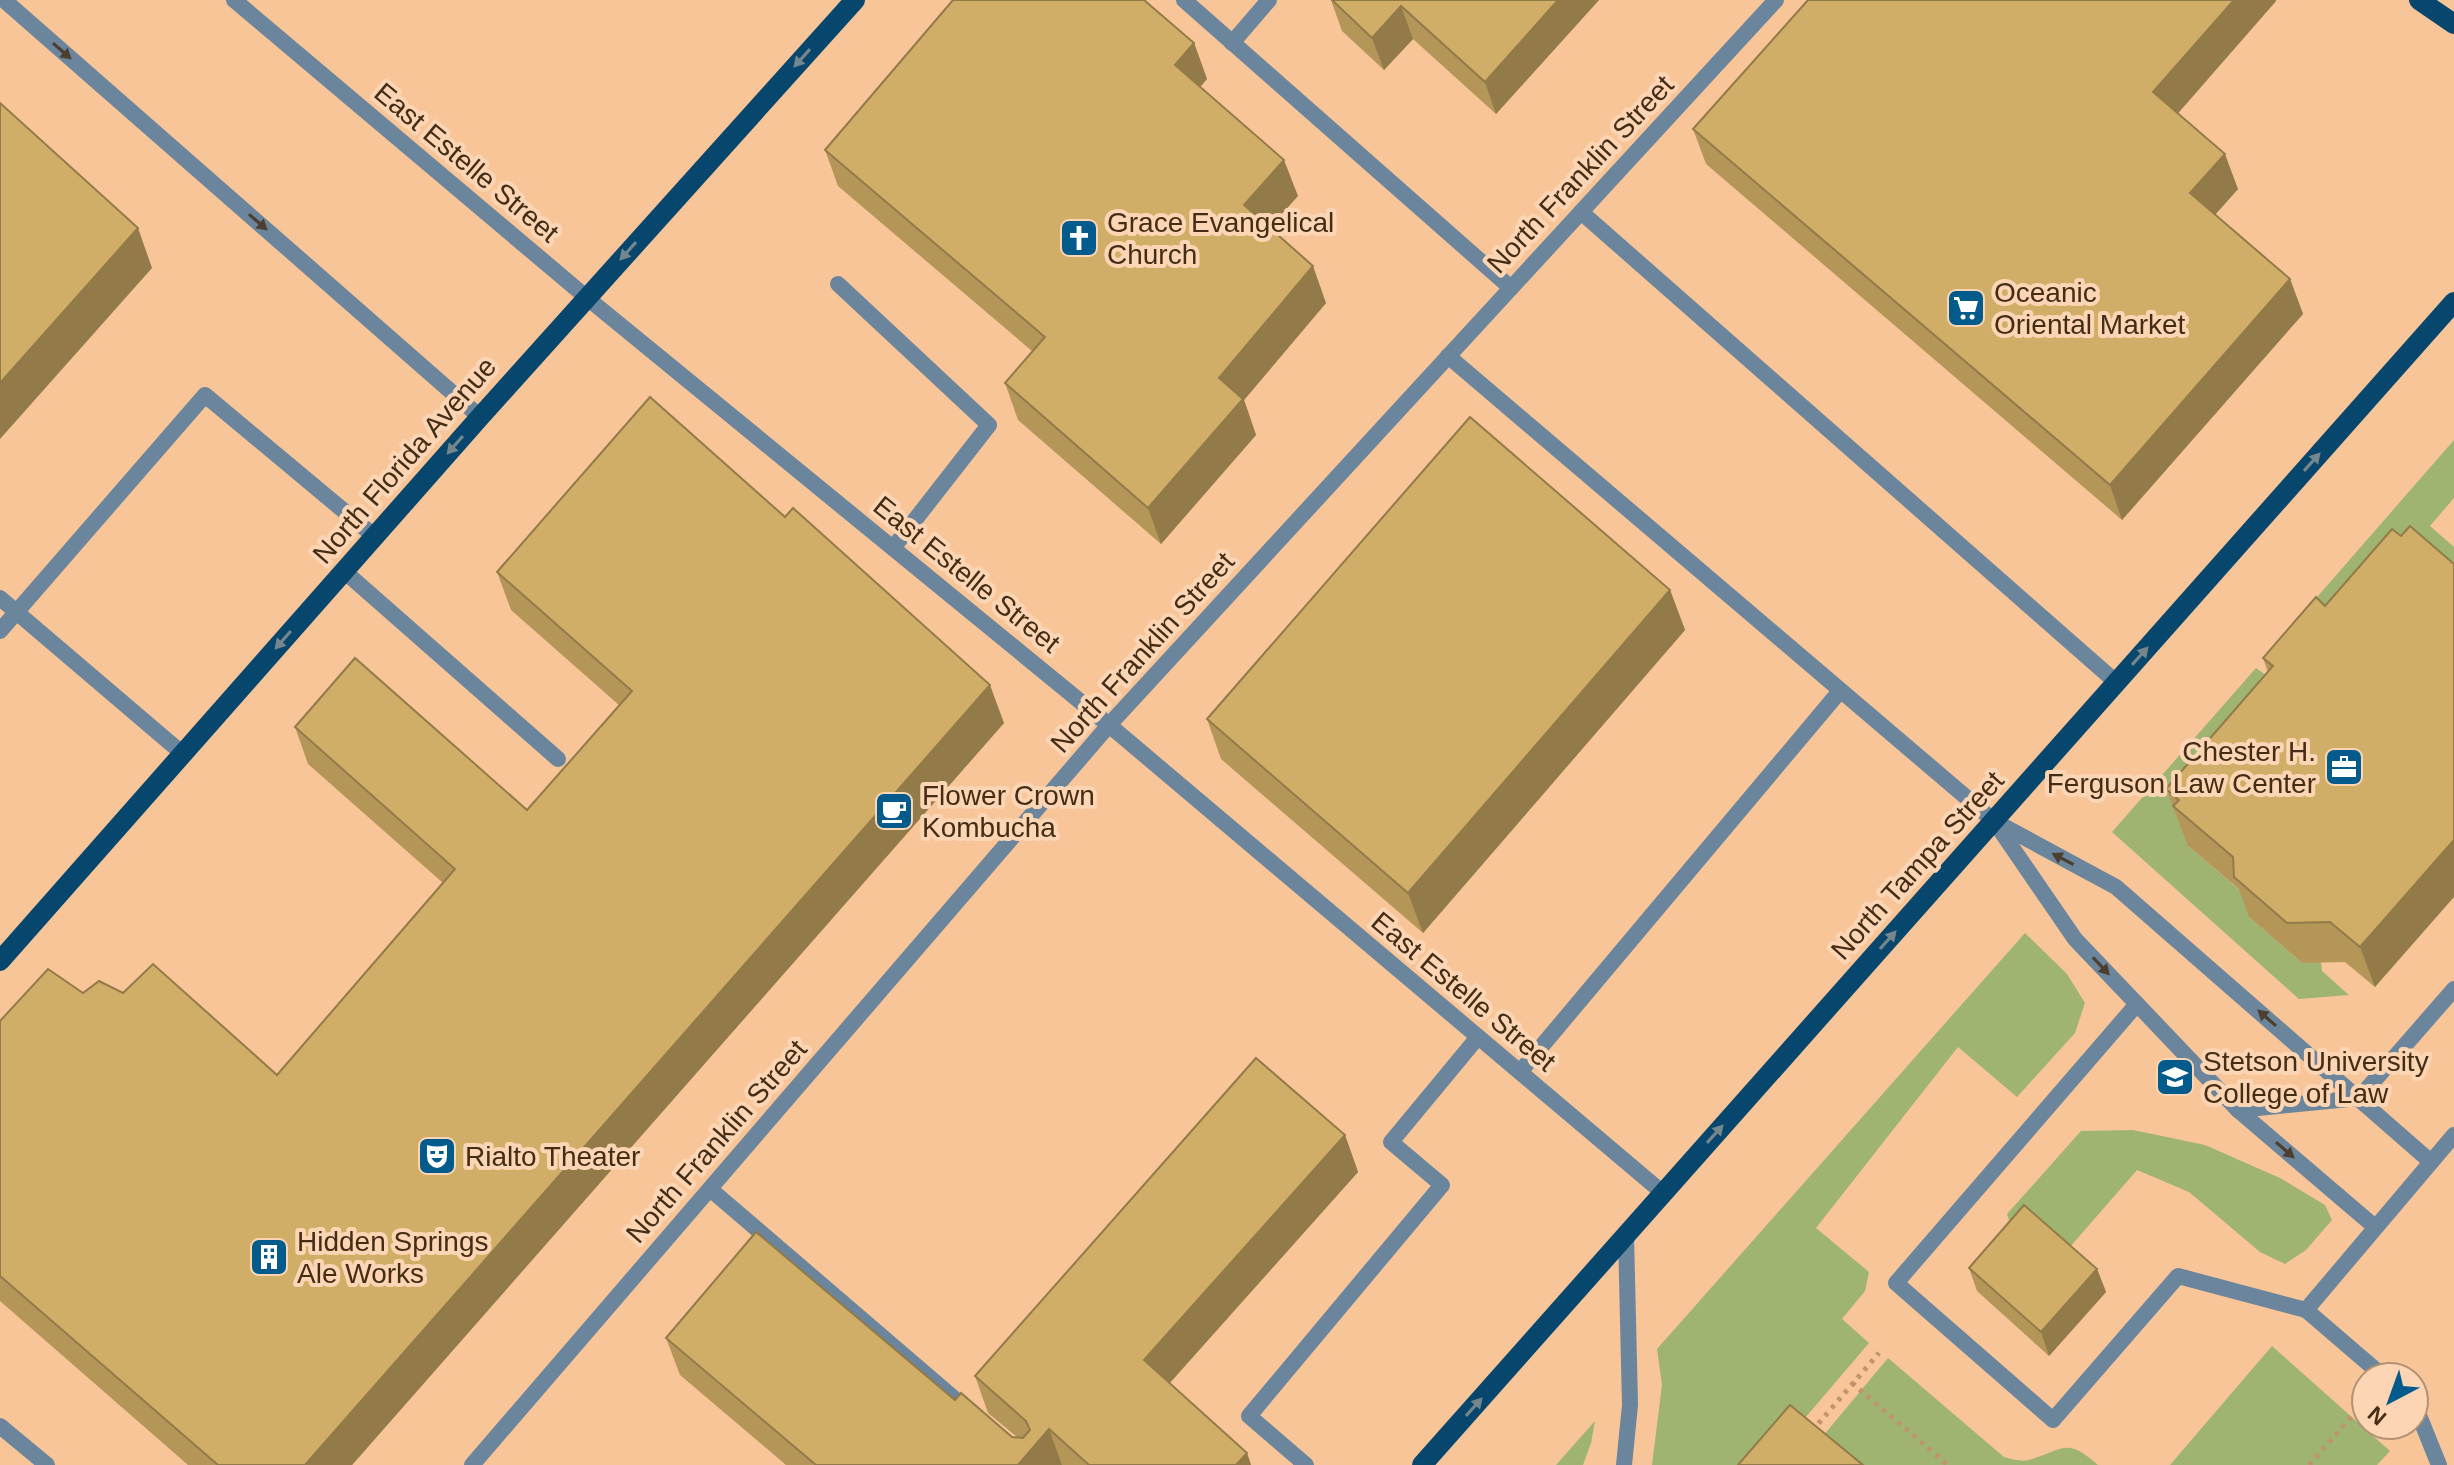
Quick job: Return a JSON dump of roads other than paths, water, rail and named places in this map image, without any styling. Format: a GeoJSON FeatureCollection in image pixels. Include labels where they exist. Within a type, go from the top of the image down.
{"type":"FeatureCollection","features":[{"type":"Feature","properties":{"kind":"main road","name":"North Florida Avenue"},"geometry":{"type":"LineString","coordinates":[[1,957],[586,297],[855,0]]}},
{"type":"Feature","properties":{"kind":"main road"},"geometry":{"type":"LineString","coordinates":[[2419,0],[2454,24]]}},
{"type":"Feature","properties":{"kind":"main road","name":"North Tampa Street"},"geometry":{"type":"LineString","coordinates":[[1422,1465],[2454,302]]}},
{"type":"Feature","properties":{"kind":"street"},"geometry":{"type":"LineString","coordinates":[[4,0],[480,417]]}},
{"type":"Feature","properties":{"kind":"street","name":"East Estelle Street"},"geometry":{"type":"LineString","coordinates":[[234,0],[586,297],[1109,725],[1663,1193]]}},
{"type":"Feature","properties":{"kind":"street"},"geometry":{"type":"LineString","coordinates":[[1184,0],[1511,288]]}},
{"type":"Feature","properties":{"kind":"street"},"geometry":{"type":"LineString","coordinates":[[1232,43],[1269,0]]}},
{"type":"Feature","properties":{"kind":"street","name":"North Franklin Street"},"geometry":{"type":"LineString","coordinates":[[472,1465],[1109,725],[1776,0]]}},
{"type":"Feature","properties":{"kind":"street"},"geometry":{"type":"LineString","coordinates":[[1581,212],[2117,683]]}},
{"type":"Feature","properties":{"kind":"street"},"geometry":{"type":"LineString","coordinates":[[838,284],[989,425],[893,548]]}},
{"type":"Feature","properties":{"kind":"street"},"geometry":{"type":"LineString","coordinates":[[1448,356],[1994,821],[2116,887],[2431,1162]]}},
{"type":"Feature","properties":{"kind":"street"},"geometry":{"type":"LineString","coordinates":[[0,631],[205,395],[374,536]]}},
{"type":"Feature","properties":{"kind":"street"},"geometry":{"type":"LineString","coordinates":[[344,571],[558,759]]}},
{"type":"Feature","properties":{"kind":"street"},"geometry":{"type":"LineString","coordinates":[[0,598],[183,754]]}},
{"type":"Feature","properties":{"kind":"street"},"geometry":{"type":"LineString","coordinates":[[1520,1072],[1840,691]]}},
{"type":"Feature","properties":{"kind":"street"},"geometry":{"type":"LineString","coordinates":[[1994,821],[2075,939],[2238,1110],[2375,1227]]}},
{"type":"Feature","properties":{"kind":"street"},"geometry":{"type":"LineString","coordinates":[[2238,1110],[2359,1098],[2454,989]]}},
{"type":"Feature","properties":{"kind":"street"},"geometry":{"type":"LineString","coordinates":[[2137,1004],[1896,1283],[2053,1420],[2178,1276],[2306,1310],[2365,1361]]}},
{"type":"Feature","properties":{"kind":"street"},"geometry":{"type":"LineString","coordinates":[[1306,1465],[1249,1416],[1442,1185],[1391,1142],[1478,1037]]}},
{"type":"Feature","properties":{"kind":"street"},"geometry":{"type":"LineString","coordinates":[[2306,1310],[2454,1135]]}},
{"type":"Feature","properties":{"kind":"street"},"geometry":{"type":"LineString","coordinates":[[710,1189],[985,1425]]}},
{"type":"Feature","properties":{"kind":"street"},"geometry":{"type":"LineString","coordinates":[[1624,1465],[1630,1405],[1626,1235]]}},
{"type":"Feature","properties":{"kind":"street"},"geometry":{"type":"LineString","coordinates":[[0,1426],[47,1465]]}},
{"type":"Feature","properties":{"kind":"street"},"geometry":{"type":"LineString","coordinates":[[2429,1441],[2439,1465]]}},
{"type":"Feature","properties":{"kind":"place","name":"Grace Evangelical Church"},"geometry":{"type":"Point","coordinates":[1079,238]}},
{"type":"Feature","properties":{"kind":"place","name":"Oceanic Oriental Market"},"geometry":{"type":"Point","coordinates":[1966,308]}},
{"type":"Feature","properties":{"kind":"place","name":"Chester H. Ferguson Law Center"},"geometry":{"type":"Point","coordinates":[2344,767]}},
{"type":"Feature","properties":{"kind":"place","name":"Flower Crown Kombucha"},"geometry":{"type":"Point","coordinates":[894,811]}},
{"type":"Feature","properties":{"kind":"place","name":"Stetson University College of Law"},"geometry":{"type":"Point","coordinates":[2175,1077]}},
{"type":"Feature","properties":{"kind":"place","name":"Rialto Theater"},"geometry":{"type":"Point","coordinates":[437,1156]}},
{"type":"Feature","properties":{"kind":"place","name":"Hidden Springs Ale Works"},"geometry":{"type":"Point","coordinates":[269,1257]}}]}
